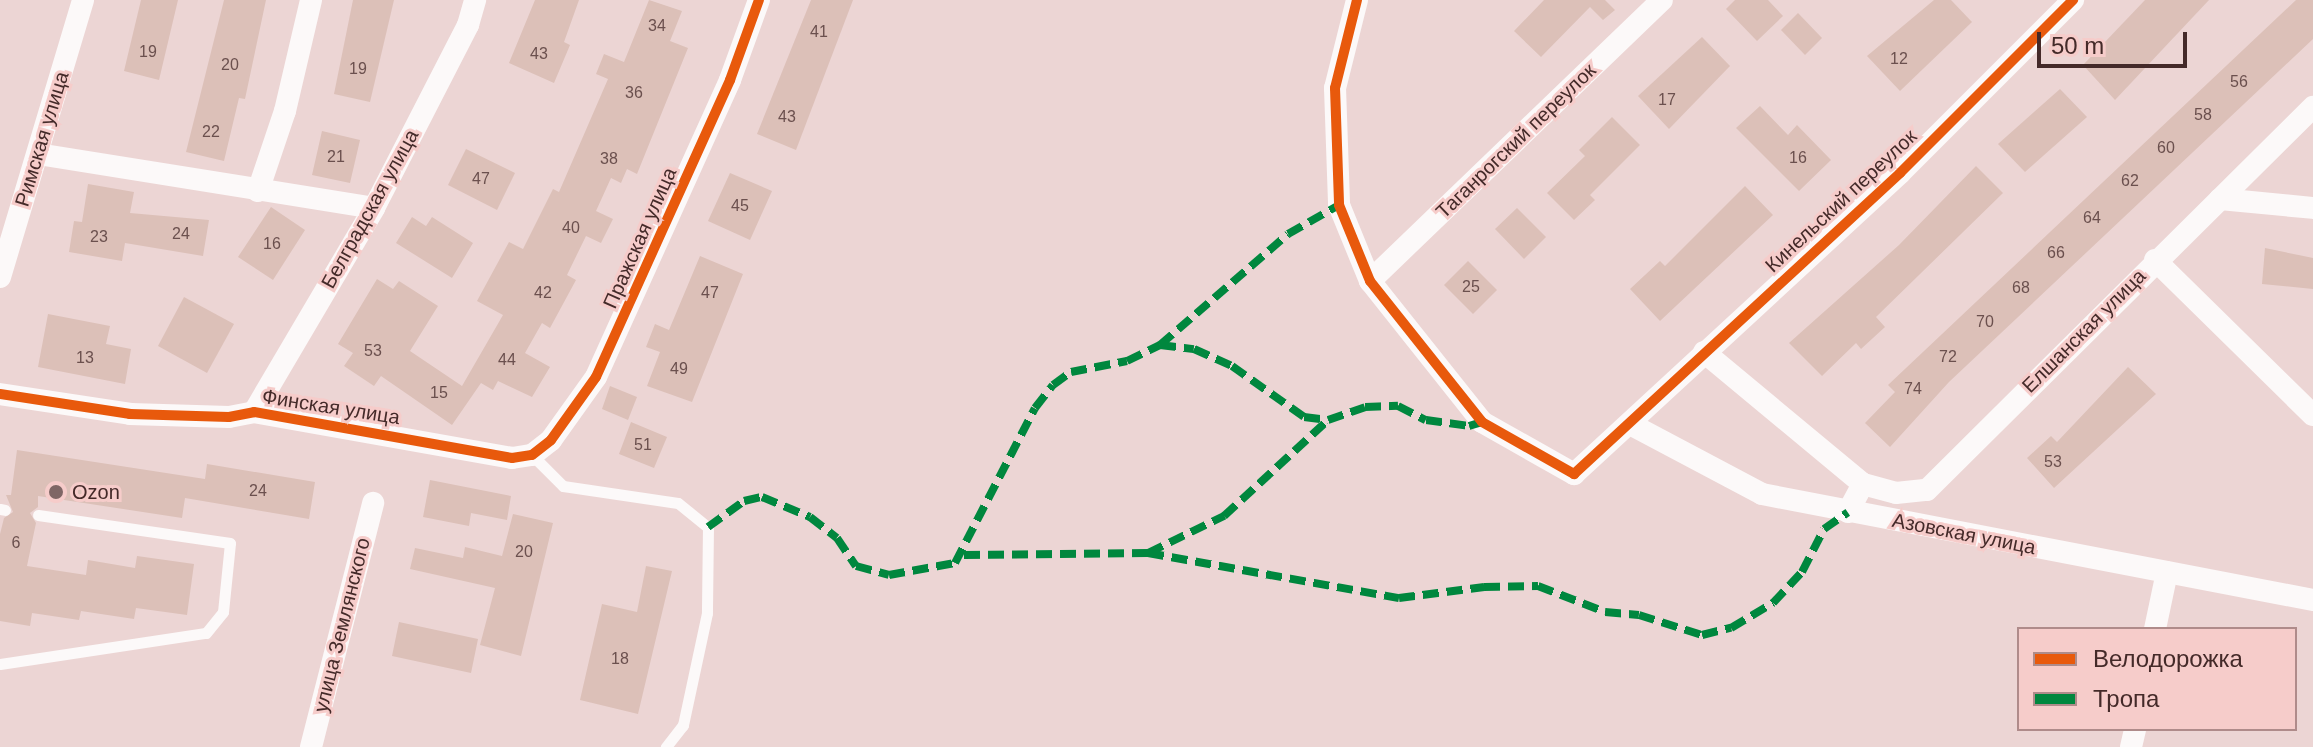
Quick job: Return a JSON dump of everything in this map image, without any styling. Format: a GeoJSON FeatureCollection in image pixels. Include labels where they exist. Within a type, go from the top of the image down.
{"type":"FeatureCollection","features":[{"type":"Feature","properties":{"kind":"street","name":"Римская улица"},"geometry":{"type":"LineString","coordinates":[[0,277],[83,0]]}},
{"type":"Feature","properties":{"kind":"street"},"geometry":{"type":"LineString","coordinates":[[258,191],[285,111],[311,0]]}},
{"type":"Feature","properties":{"kind":"street","name":"Белградская улица"},"geometry":{"type":"LineString","coordinates":[[254,412],[374,208],[468,25],[475,0]]}},
{"type":"Feature","properties":{"kind":"street","name":"Пражская улица"},"geometry":{"type":"LineString","coordinates":[[522,457],[551,440],[596,377],[730,80],[759,0]]}},
{"type":"Feature","properties":{"kind":"street"},"geometry":{"type":"LineString","coordinates":[[1357,0],[1335,88],[1339,205],[1370,281]]}},
{"type":"Feature","properties":{"kind":"street","name":"Таганрогский переулок"},"geometry":{"type":"LineString","coordinates":[[1370,281],[1662,0]]}},
{"type":"Feature","properties":{"kind":"street","name":"Кинельский переулок"},"geometry":{"type":"LineString","coordinates":[[1370,281],[1482,422],[1574,474],[1900,173],[2073,0]]}},
{"type":"Feature","properties":{"kind":"street","name":"Елшанская улица"},"geometry":{"type":"LineString","coordinates":[[1863,484],[1896,493],[1927,490],[2155,260],[2313,107]]}},
{"type":"Feature","properties":{"kind":"street"},"geometry":{"type":"LineString","coordinates":[[38,154],[374,208]]}},
{"type":"Feature","properties":{"kind":"street"},"geometry":{"type":"LineString","coordinates":[[2220,199],[2313,208]]}},
{"type":"Feature","properties":{"kind":"street"},"geometry":{"type":"LineString","coordinates":[[2155,260],[2313,415]]}},
{"type":"Feature","properties":{"kind":"street"},"geometry":{"type":"LineString","coordinates":[[1704,352],[1863,484],[1848,512]]}},
{"type":"Feature","properties":{"kind":"street","name":"Финская улица"},"geometry":{"type":"LineString","coordinates":[[0,394],[130,414],[229,417],[254,412],[522,457]]}},
{"type":"Feature","properties":{"kind":"street","name":"Азовская улица"},"geometry":{"type":"LineString","coordinates":[[1630,424],[1762,494],[2313,600]]}},
{"type":"Feature","properties":{"kind":"street","name":"улица Землянского"},"geometry":{"type":"LineString","coordinates":[[311,747],[373,503]]}},
{"type":"Feature","properties":{"kind":"street"},"geometry":{"type":"LineString","coordinates":[[2155,627],[2167,572]]}},
{"type":"Feature","properties":{"kind":"lane"},"geometry":{"type":"LineString","coordinates":[[522,457],[563,486],[678,503],[708,527],[707,613],[683,725],[666,747]]}},
{"type":"Feature","properties":{"kind":"lane"},"geometry":{"type":"LineString","coordinates":[[0,664],[206,633],[223,612],[230,543],[38,515]]}},
{"type":"Feature","properties":{"kind":"building"},"geometry":{"type":"Polygon","coordinates":[[[141,0],[178,0],[159,80],[124,71],[141,0]]]}},
{"type":"Feature","properties":{"kind":"building"},"geometry":{"type":"Polygon","coordinates":[[[224,0],[266,0],[245,99],[239,98],[224,161],[186,152],[224,0]]]}},
{"type":"Feature","properties":{"kind":"building"},"geometry":{"type":"Polygon","coordinates":[[[353,0],[394,0],[370,102],[334,94],[353,0]]]}},
{"type":"Feature","properties":{"kind":"building"},"geometry":{"type":"Polygon","coordinates":[[[535,0],[579,0],[564,42],[570,45],[554,83],[509,63],[535,0]]]}},
{"type":"Feature","properties":{"kind":"building"},"geometry":{"type":"Polygon","coordinates":[[[649,0],[682,11],[670,41],[688,48],[637,174],[627,169],[621,183],[611,178],[596,211],[613,219],[601,243],[586,236],[567,275],[576,280],[550,328],[542,323],[525,353],[550,367],[532,397],[498,381],[493,390],[481,383],[452,425],[381,376],[374,386],[344,366],[353,353],[338,344],[377,279],[393,289],[399,281],[438,306],[410,351],[462,386],[503,315],[477,301],[509,242],[523,249],[553,189],[559,192],[608,79],[596,74],[604,54],[624,62],[649,0]]]}},
{"type":"Feature","properties":{"kind":"building"},"geometry":{"type":"Polygon","coordinates":[[[811,0],[853,0],[796,150],[757,134],[811,0]]]}},
{"type":"Feature","properties":{"kind":"building"},"geometry":{"type":"Polygon","coordinates":[[[1544,0],[1605,0],[1615,10],[1603,20],[1590,7],[1541,57],[1514,31],[1544,0]]]}},
{"type":"Feature","properties":{"kind":"building"},"geometry":{"type":"Polygon","coordinates":[[[1735,0],[1768,0],[1783,16],[1757,41],[1726,9],[1735,0]]]}},
{"type":"Feature","properties":{"kind":"building"},"geometry":{"type":"Polygon","coordinates":[[[1934,0],[1951,0],[1972,22],[1900,91],[1867,56],[1934,0]]]}},
{"type":"Feature","properties":{"kind":"building"},"geometry":{"type":"Polygon","coordinates":[[[2145,0],[2209,0],[2115,100],[2083,65],[2145,0]]]}},
{"type":"Feature","properties":{"kind":"building"},"geometry":{"type":"Polygon","coordinates":[[[2296,0],[2313,0],[2313,39],[1949,382],[1890,447],[1865,423],[1895,392],[1888,385],[2296,0]]]}},
{"type":"Feature","properties":{"kind":"building"},"geometry":{"type":"Polygon","coordinates":[[[1798,13],[1822,38],[1805,55],[1781,30],[1798,13]]]}},
{"type":"Feature","properties":{"kind":"building"},"geometry":{"type":"Polygon","coordinates":[[[1702,37],[1730,66],[1669,129],[1638,96],[1702,37]]]}},
{"type":"Feature","properties":{"kind":"building"},"geometry":{"type":"Polygon","coordinates":[[[2060,89],[2087,117],[2025,172],[1998,144],[2060,89]]]}},
{"type":"Feature","properties":{"kind":"building"},"geometry":{"type":"Polygon","coordinates":[[[1760,106],[1788,135],[1797,125],[1831,160],[1799,191],[1736,128],[1760,106]]]}},
{"type":"Feature","properties":{"kind":"building"},"geometry":{"type":"Polygon","coordinates":[[[1612,117],[1640,145],[1590,195],[1595,200],[1574,220],[1547,193],[1585,156],[1579,150],[1612,117]]]}},
{"type":"Feature","properties":{"kind":"building"},"geometry":{"type":"Polygon","coordinates":[[[322,131],[360,140],[350,183],[312,175],[322,131]]]}},
{"type":"Feature","properties":{"kind":"building"},"geometry":{"type":"Polygon","coordinates":[[[466,149],[515,173],[497,210],[448,185],[466,149]]]}},
{"type":"Feature","properties":{"kind":"building"},"geometry":{"type":"Polygon","coordinates":[[[1976,166],[2003,193],[1876,317],[1885,327],[1861,349],[1856,343],[1822,376],[1789,343],[1899,245],[1976,166]]]}},
{"type":"Feature","properties":{"kind":"building"},"geometry":{"type":"Polygon","coordinates":[[[730,173],[772,191],[750,240],[708,221],[730,173]]]}},
{"type":"Feature","properties":{"kind":"building"},"geometry":{"type":"Polygon","coordinates":[[[88,184],[134,192],[130,213],[209,220],[203,256],[125,243],[122,261],[69,252],[74,221],[82,222],[88,184]]]}},
{"type":"Feature","properties":{"kind":"building"},"geometry":{"type":"Polygon","coordinates":[[[1745,186],[1773,215],[1660,321],[1630,289],[1660,261],[1665,266],[1745,186]]]}},
{"type":"Feature","properties":{"kind":"building"},"geometry":{"type":"Polygon","coordinates":[[[271,207],[305,230],[273,280],[238,257],[271,207]]]}},
{"type":"Feature","properties":{"kind":"building"},"geometry":{"type":"Polygon","coordinates":[[[1517,208],[1546,237],[1524,259],[1495,229],[1517,208]]]}},
{"type":"Feature","properties":{"kind":"building"},"geometry":{"type":"Polygon","coordinates":[[[412,217],[426,226],[432,217],[473,243],[452,278],[396,243],[412,217]]]}},
{"type":"Feature","properties":{"kind":"building"},"geometry":{"type":"Polygon","coordinates":[[[2265,248],[2313,258],[2313,289],[2262,284],[2265,248]]]}},
{"type":"Feature","properties":{"kind":"building"},"geometry":{"type":"Polygon","coordinates":[[[700,256],[743,274],[692,402],[647,386],[660,352],[646,347],[655,324],[669,330],[700,256]]]}},
{"type":"Feature","properties":{"kind":"building"},"geometry":{"type":"Polygon","coordinates":[[[1468,261],[1497,290],[1473,314],[1444,285],[1468,261]]]}},
{"type":"Feature","properties":{"kind":"building"},"geometry":{"type":"Polygon","coordinates":[[[184,297],[234,324],[207,373],[158,346],[184,297]]]}},
{"type":"Feature","properties":{"kind":"building"},"geometry":{"type":"Polygon","coordinates":[[[48,314],[110,326],[106,344],[131,349],[125,384],[38,367],[48,314]]]}},
{"type":"Feature","properties":{"kind":"building"},"geometry":{"type":"Polygon","coordinates":[[[2128,367],[2156,394],[2054,488],[2027,458],[2051,436],[2057,442],[2128,367]]]}},
{"type":"Feature","properties":{"kind":"building"},"geometry":{"type":"Polygon","coordinates":[[[610,386],[637,397],[628,420],[602,409],[610,386]]]}},
{"type":"Feature","properties":{"kind":"building"},"geometry":{"type":"Polygon","coordinates":[[[631,422],[667,437],[654,468],[619,454],[631,422]]]}},
{"type":"Feature","properties":{"kind":"building"},"geometry":{"type":"Polygon","coordinates":[[[17,450],[205,479],[207,464],[315,482],[309,519],[185,498],[182,518],[38,496],[38,507],[30,513],[36,523],[27,566],[86,575],[88,560],[135,568],[137,556],[194,564],[187,615],[136,608],[134,619],[81,611],[79,620],[32,613],[30,626],[0,621],[0,534],[4,518],[13,512],[6,495],[11,495],[17,450]]]}},
{"type":"Feature","properties":{"kind":"building"},"geometry":{"type":"Polygon","coordinates":[[[430,480],[511,496],[507,520],[471,513],[469,526],[423,517],[430,480]]]}},
{"type":"Feature","properties":{"kind":"building"},"geometry":{"type":"Polygon","coordinates":[[[513,514],[553,523],[521,656],[480,645],[495,588],[410,569],[415,548],[463,558],[465,547],[502,556],[513,514]]]}},
{"type":"Feature","properties":{"kind":"building"},"geometry":{"type":"Polygon","coordinates":[[[646,566],[672,571],[638,714],[580,700],[602,604],[637,612],[646,566]]]}},
{"type":"Feature","properties":{"kind":"building"},"geometry":{"type":"Polygon","coordinates":[[[399,622],[478,639],[471,673],[392,656],[399,622]]]}},
{"type":"Feature","properties":{"kind":"marked path"},"geometry":{"type":"LineString","coordinates":[[708,527],[744,501],[762,497],[810,517],[837,538],[856,566],[889,575],[955,563],[1035,408],[1053,385],[1071,372],[1127,361],[1160,345],[1288,234],[1339,205]]}},
{"type":"Feature","properties":{"kind":"marked path"},"geometry":{"type":"LineString","coordinates":[[1160,345],[1194,349],[1232,366],[1304,417],[1328,420]]}},
{"type":"Feature","properties":{"kind":"marked path"},"geometry":{"type":"LineString","coordinates":[[964,555],[1148,553],[1224,516],[1328,420],[1365,407],[1398,406],[1426,420],[1469,426],[1482,422]]}},
{"type":"Feature","properties":{"kind":"marked path"},"geometry":{"type":"LineString","coordinates":[[1148,553],[1399,598],[1484,587],[1538,586],[1605,612],[1639,615],[1702,635],[1731,628],[1773,603],[1802,572],[1824,529],[1848,512]]}},
{"type":"Feature","properties":{"kind":"cycle path"},"geometry":{"type":"LineString","coordinates":[[0,394],[130,414],[229,417],[254,412],[512,458],[532,455],[551,440],[596,377],[730,80],[759,0]]}},
{"type":"Feature","properties":{"kind":"cycle path"},"geometry":{"type":"LineString","coordinates":[[1357,0],[1335,88],[1339,205],[1370,281],[1482,422],[1574,474],[1900,173],[2073,0]]}},
{"type":"Feature","properties":{"kind":"place","name":"Ozon"},"geometry":{"type":"Point","coordinates":[56,492]}}]}
